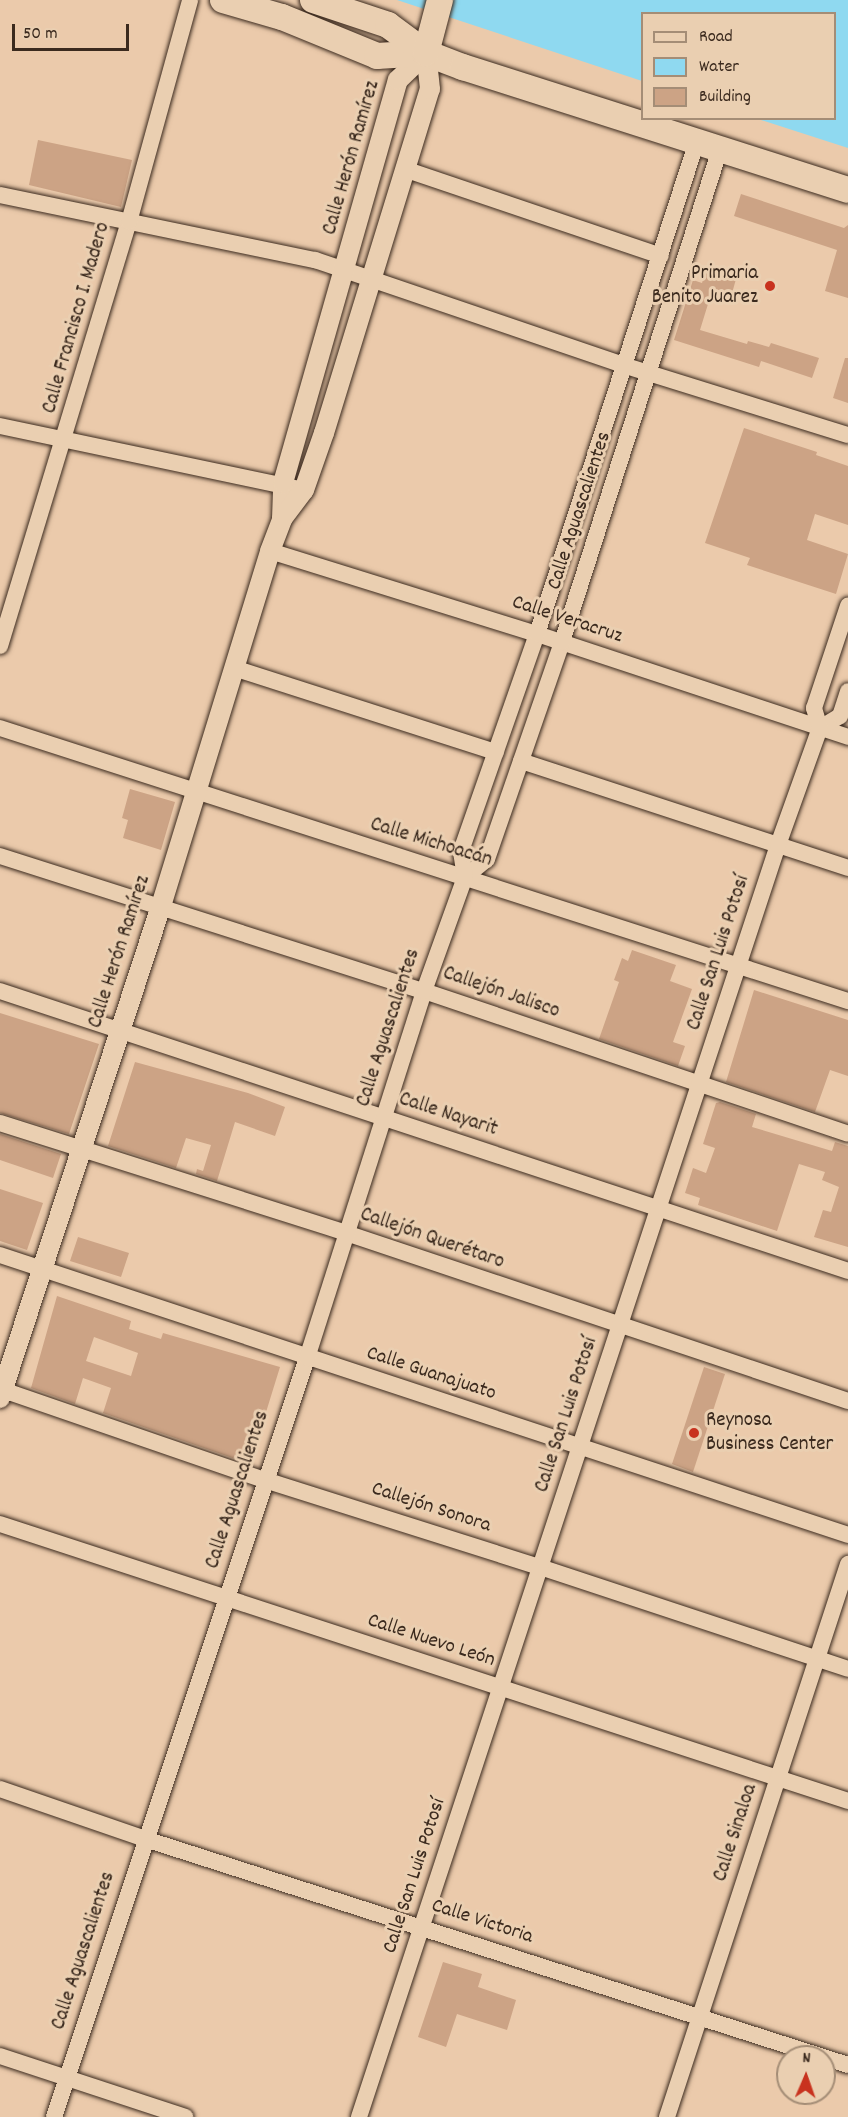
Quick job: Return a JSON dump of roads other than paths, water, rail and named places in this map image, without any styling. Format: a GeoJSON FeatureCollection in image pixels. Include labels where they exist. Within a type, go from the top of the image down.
{"type":"FeatureCollection","features":[{"type":"Feature","properties":{"kind":"main road"},"geometry":{"type":"LineString","coordinates":[[223,0],[282,17],[377,56],[426,52]]}},
{"type":"Feature","properties":{"kind":"main road"},"geometry":{"type":"LineString","coordinates":[[313,0],[388,25],[426,52],[463,67],[848,190]]}},
{"type":"Feature","properties":{"kind":"main road"},"geometry":{"type":"LineString","coordinates":[[426,52],[436,10]]}},
{"type":"Feature","properties":{"kind":"street","name":"Calle Francisco I. Madero"},"geometry":{"type":"LineString","coordinates":[[0,646],[129,222],[190,0]]}},
{"type":"Feature","properties":{"kind":"street","name":"Calle Herón Ramírez"},"geometry":{"type":"LineString","coordinates":[[1,1393],[196,794],[270,551],[282,519],[304,490],[371,280],[430,89],[426,52]]}},
{"type":"Feature","properties":{"kind":"street","name":"Calle Herón Ramírez"},"geometry":{"type":"LineString","coordinates":[[282,519],[283,483],[398,80],[426,52]]}},
{"type":"Feature","properties":{"kind":"street","name":"Calle Aguascalientes"},"geometry":{"type":"LineString","coordinates":[[54,2117],[307,1358],[424,991],[465,877],[461,852],[537,634],[661,256],[709,145]]}},
{"type":"Feature","properties":{"kind":"street","name":"Calle Aguascalientes"},"geometry":{"type":"LineString","coordinates":[[465,877],[487,859],[562,642],[649,373],[709,145]]}},
{"type":"Feature","properties":{"kind":"street"},"geometry":{"type":"LineString","coordinates":[[404,169],[661,256]]}},
{"type":"Feature","properties":{"kind":"street"},"geometry":{"type":"LineString","coordinates":[[0,195],[315,260],[626,366],[848,435]]}},
{"type":"Feature","properties":{"kind":"street"},"geometry":{"type":"LineString","coordinates":[[0,426],[283,483],[304,490]]}},
{"type":"Feature","properties":{"kind":"street","name":"Calle Veracruz"},"geometry":{"type":"LineString","coordinates":[[270,551],[562,642],[848,737]]}},
{"type":"Feature","properties":{"kind":"street","name":"Calle San Luis Potosí"},"geometry":{"type":"LineString","coordinates":[[359,2117],[778,845],[820,728],[814,708],[848,606]]}},
{"type":"Feature","properties":{"kind":"street"},"geometry":{"type":"LineString","coordinates":[[234,668],[496,752]]}},
{"type":"Feature","properties":{"kind":"street"},"geometry":{"type":"LineString","coordinates":[[820,728],[840,716],[848,692]]}},
{"type":"Feature","properties":{"kind":"street","name":"Calle Michoacán"},"geometry":{"type":"LineString","coordinates":[[0,729],[196,794],[465,877],[848,1001]]}},
{"type":"Feature","properties":{"kind":"street"},"geometry":{"type":"LineString","coordinates":[[521,761],[848,868]]}},
{"type":"Feature","properties":{"kind":"street","name":"Callejón Jalisco"},"geometry":{"type":"LineString","coordinates":[[0,856],[424,991],[848,1134]]}},
{"type":"Feature","properties":{"kind":"street","name":"Calle Nayarit"},"geometry":{"type":"LineString","coordinates":[[0,992],[848,1271]]}},
{"type":"Feature","properties":{"kind":"street","name":"Callejón Querétaro"},"geometry":{"type":"LineString","coordinates":[[0,1123],[346,1233],[848,1401]]}},
{"type":"Feature","properties":{"kind":"street","name":"Calle Guanajuato"},"geometry":{"type":"LineString","coordinates":[[0,1255],[848,1535]]}},
{"type":"Feature","properties":{"kind":"street","name":"Callejón Sonora"},"geometry":{"type":"LineString","coordinates":[[1,1393],[848,1669]]}},
{"type":"Feature","properties":{"kind":"street","name":"Calle Nuevo León"},"geometry":{"type":"LineString","coordinates":[[0,1524],[848,1801]]}},
{"type":"Feature","properties":{"kind":"street","name":"Calle Sinaloa"},"geometry":{"type":"LineString","coordinates":[[667,2117],[848,1564]]}},
{"type":"Feature","properties":{"kind":"street","name":"Calle Victoria"},"geometry":{"type":"LineString","coordinates":[[0,1789],[145,1839],[700,2015],[848,2065]]}},
{"type":"Feature","properties":{"kind":"street"},"geometry":{"type":"LineString","coordinates":[[0,2056],[185,2117]]}},
{"type":"Feature","properties":{"kind":"water"},"geometry":{"type":"Polygon","coordinates":[[[397,0],[848,0],[848,148],[761,120],[836,120],[836,12],[641,12],[641,81],[397,0]]]}},
{"type":"Feature","properties":{"kind":"place","name":"Primaria Benito Juarez"},"geometry":{"type":"Point","coordinates":[770,286]}},
{"type":"Feature","properties":{"kind":"place","name":"Reynosa Business Center"},"geometry":{"type":"Point","coordinates":[694,1433]}}]}
